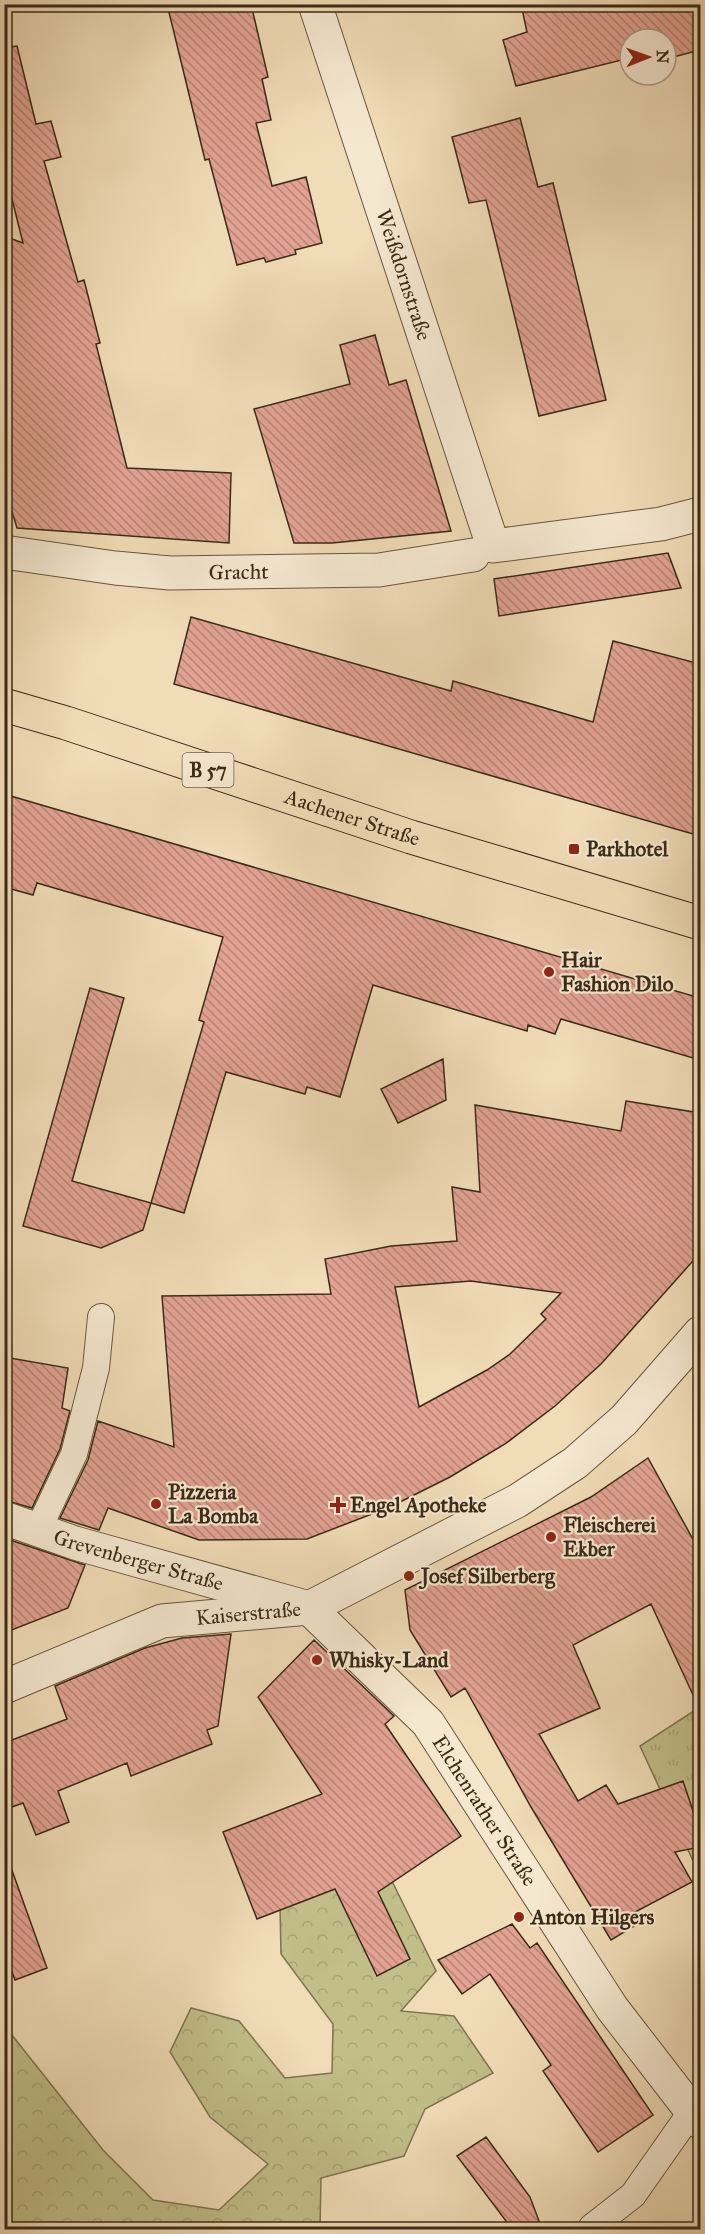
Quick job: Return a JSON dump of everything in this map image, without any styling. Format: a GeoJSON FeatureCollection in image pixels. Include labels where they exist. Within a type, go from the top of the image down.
{"type":"FeatureCollection","features":[{"type":"Feature","properties":{"kind":"main road","name":"Aachener Straße"},"geometry":{"type":"LineString","coordinates":[[4,705],[78,726],[411,837],[700,923]]}},
{"type":"Feature","properties":{"kind":"street","name":"Weißdornstraße"},"geometry":{"type":"LineString","coordinates":[[315,4],[483,550]]}},
{"type":"Feature","properties":{"kind":"street","name":"Gracht"},"geometry":{"type":"LineString","coordinates":[[4,552],[115,568],[170,573],[380,570],[483,550],[660,524],[700,514]]}},
{"type":"Feature","properties":{"kind":"street","name":"Kaiserstraße"},"geometry":{"type":"LineString","coordinates":[[4,1687],[162,1621],[309,1608],[517,1501],[575,1463],[624,1420],[700,1333]]}},
{"type":"Feature","properties":{"kind":"street","name":"Grevenberger Straße"},"geometry":{"type":"LineString","coordinates":[[4,1518],[75,1543],[309,1608]]}},
{"type":"Feature","properties":{"kind":"street","name":"Elchenrather Straße"},"geometry":{"type":"LineString","coordinates":[[309,1608],[429,1723],[612,2008],[696,2116]]}},
{"type":"Feature","properties":{"kind":"lane"},"geometry":{"type":"LineString","coordinates":[[38,1530],[74,1454],[96,1368],[102,1317]]}},
{"type":"Feature","properties":{"kind":"lane"},"geometry":{"type":"LineString","coordinates":[[592,2227],[633,2195],[696,2116]]}},
{"type":"Feature","properties":{"kind":"green space"},"geometry":{"type":"Polygon","coordinates":[[[700,1707],[700,1876],[640,1746],[700,1707]]]}},
{"type":"Feature","properties":{"kind":"green space"},"geometry":{"type":"Polygon","coordinates":[[[365,1826],[436,1971],[401,2011],[454,2016],[493,2073],[425,2109],[404,2156],[321,2178],[320,2229],[5,2229],[4,2025],[103,2150],[153,2200],[219,2210],[268,2164],[210,2117],[170,2052],[191,2008],[239,2021],[285,2078],[332,2073],[333,2024],[281,1954],[280,1906],[365,1826]]]}},
{"type":"Feature","properties":{"kind":"building"},"geometry":{"type":"Polygon","coordinates":[[[167,4],[251,4],[268,77],[262,79],[271,120],[256,123],[272,186],[306,177],[322,243],[295,250],[296,254],[266,262],[264,258],[237,265],[209,159],[205,160],[167,4]]]}},
{"type":"Feature","properties":{"kind":"building"},"geometry":{"type":"Polygon","coordinates":[[[521,4],[700,4],[700,50],[678,56],[678,27],[618,27],[618,61],[516,86],[503,40],[527,32],[521,4]]]}},
{"type":"Feature","properties":{"kind":"building"},"geometry":{"type":"Polygon","coordinates":[[[17,46],[36,124],[51,121],[61,157],[44,161],[78,282],[84,280],[100,343],[96,344],[127,468],[231,473],[229,543],[17,528],[4,485],[4,236],[23,243],[4,167],[4,48],[17,46]]]}},
{"type":"Feature","properties":{"kind":"building"},"geometry":{"type":"Polygon","coordinates":[[[520,118],[538,187],[553,183],[606,400],[539,416],[486,200],[469,203],[452,137],[520,118]]]}},
{"type":"Feature","properties":{"kind":"building"},"geometry":{"type":"Polygon","coordinates":[[[375,335],[389,385],[406,380],[451,531],[332,543],[294,543],[254,409],[350,384],[340,345],[375,335]]]}},
{"type":"Feature","properties":{"kind":"building"},"geometry":{"type":"Polygon","coordinates":[[[668,553],[681,588],[499,616],[494,579],[668,553]]]}},
{"type":"Feature","properties":{"kind":"building"},"geometry":{"type":"Polygon","coordinates":[[[191,617],[451,691],[453,681],[593,722],[613,641],[700,664],[700,836],[174,684],[191,617]]]}},
{"type":"Feature","properties":{"kind":"building"},"geometry":{"type":"Polygon","coordinates":[[[4,794],[700,998],[700,1060],[561,1019],[555,1034],[528,1025],[527,1031],[373,985],[340,1097],[307,1087],[305,1094],[226,1072],[184,1213],[151,1203],[204,1022],[199,1020],[223,937],[37,883],[33,895],[4,887],[4,794]]]}},
{"type":"Feature","properties":{"kind":"building"},"geometry":{"type":"Polygon","coordinates":[[[90,988],[124,998],[72,1181],[151,1203],[143,1230],[101,1248],[23,1226],[90,988]]]}},
{"type":"Feature","properties":{"kind":"building"},"geometry":{"type":"Polygon","coordinates":[[[443,1059],[446,1100],[398,1123],[381,1089],[443,1059]]]}},
{"type":"Feature","properties":{"kind":"building"},"geometry":{"type":"Polygon","coordinates":[[[626,1101],[700,1113],[700,1253],[601,1364],[555,1406],[505,1444],[450,1477],[390,1507],[307,1539],[199,1540],[108,1508],[99,1530],[60,1518],[88,1460],[98,1421],[174,1447],[162,1296],[331,1294],[325,1259],[391,1246],[457,1241],[452,1187],[480,1192],[475,1105],[621,1131],[626,1101]],[[471,1281],[395,1287],[419,1407],[487,1370],[510,1354],[546,1319],[541,1314],[561,1293],[471,1281]]]}},
{"type":"Feature","properties":{"kind":"building"},"geometry":{"type":"Polygon","coordinates":[[[4,1357],[68,1368],[62,1408],[70,1411],[60,1449],[32,1508],[4,1500],[4,1357]]]}},
{"type":"Feature","properties":{"kind":"building"},"geometry":{"type":"Polygon","coordinates":[[[648,1458],[700,1552],[700,1710],[651,1604],[573,1645],[600,1708],[539,1734],[578,1801],[606,1785],[618,1804],[683,1781],[700,1832],[700,1847],[675,1852],[692,1882],[635,1912],[641,1922],[611,1940],[531,1807],[465,1688],[451,1697],[410,1630],[405,1590],[591,1497],[648,1458]]]}},
{"type":"Feature","properties":{"kind":"building"},"geometry":{"type":"Polygon","coordinates":[[[4,1538],[85,1565],[68,1608],[4,1633],[4,1538]]]}},
{"type":"Feature","properties":{"kind":"building"},"geometry":{"type":"Polygon","coordinates":[[[231,1634],[218,1726],[207,1730],[212,1744],[131,1776],[127,1763],[58,1791],[69,1822],[36,1835],[23,1803],[4,1810],[4,1743],[67,1719],[55,1686],[145,1648],[182,1638],[231,1634]]]}},
{"type":"Feature","properties":{"kind":"building"},"geometry":{"type":"Polygon","coordinates":[[[314,1640],[394,1716],[385,1724],[461,1836],[378,1892],[410,1959],[377,1976],[335,1889],[257,1919],[223,1832],[322,1794],[258,1697],[314,1640]]]}},
{"type":"Feature","properties":{"kind":"building"},"geometry":{"type":"Polygon","coordinates":[[[9,1862],[47,1968],[15,1980],[4,1951],[4,1863],[9,1862]]]}},
{"type":"Feature","properties":{"kind":"building"},"geometry":{"type":"Polygon","coordinates":[[[512,1924],[530,1948],[537,1943],[653,2115],[598,2152],[543,2071],[551,2065],[490,1974],[462,1994],[438,1960],[512,1924]]]}},
{"type":"Feature","properties":{"kind":"building"},"geometry":{"type":"Polygon","coordinates":[[[486,2137],[530,2197],[542,2229],[512,2229],[457,2156],[486,2137]]]}},
{"type":"Feature","properties":{"kind":"place","name":"Parkhotel"},"geometry":{"type":"Point","coordinates":[574,849]}},
{"type":"Feature","properties":{"kind":"place","name":"Hair Fashion Dilo"},"geometry":{"type":"Point","coordinates":[549,972]}},
{"type":"Feature","properties":{"kind":"place","name":"Pizzeria La Bomba"},"geometry":{"type":"Point","coordinates":[156,1504]}},
{"type":"Feature","properties":{"kind":"place","name":"Engel Apotheke"},"geometry":{"type":"Point","coordinates":[338,1505]}},
{"type":"Feature","properties":{"kind":"place","name":"Fleischerei Ekber"},"geometry":{"type":"Point","coordinates":[551,1537]}},
{"type":"Feature","properties":{"kind":"place","name":"Josef Silberberg"},"geometry":{"type":"Point","coordinates":[409,1576]}},
{"type":"Feature","properties":{"kind":"place","name":"Whisky-Land"},"geometry":{"type":"Point","coordinates":[317,1660]}},
{"type":"Feature","properties":{"kind":"place","name":"Anton Hilgers"},"geometry":{"type":"Point","coordinates":[519,1917]}}]}
